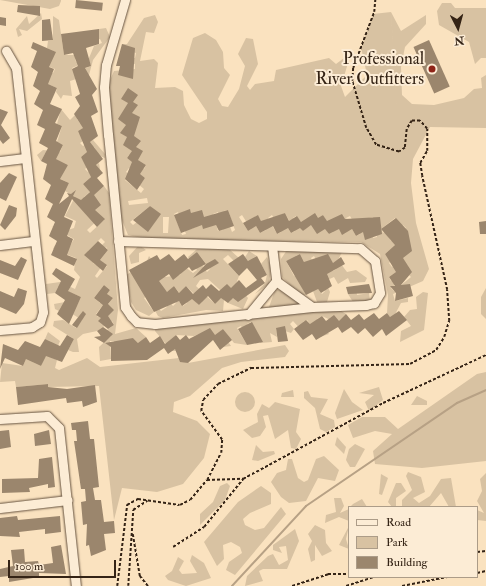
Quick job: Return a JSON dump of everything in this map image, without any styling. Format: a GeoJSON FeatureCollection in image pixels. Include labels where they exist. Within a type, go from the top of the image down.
{"type":"FeatureCollection","features":[{"type":"Feature","properties":{"kind":"street"},"geometry":{"type":"LineString","coordinates":[[118,241],[357,248],[371,254],[380,294],[374,303],[312,307],[155,324],[137,322],[124,307],[118,241],[104,87],[106,66],[125,0]]}},
{"type":"Feature","properties":{"kind":"street"},"geometry":{"type":"LineString","coordinates":[[0,330],[32,327],[40,322],[43,312],[16,68],[6,51]]}},
{"type":"Feature","properties":{"kind":"street"},"geometry":{"type":"LineString","coordinates":[[0,161],[25,158]]}},
{"type":"Feature","properties":{"kind":"street"},"geometry":{"type":"LineString","coordinates":[[0,245],[35,241]]}},
{"type":"Feature","properties":{"kind":"street"},"geometry":{"type":"LineString","coordinates":[[248,315],[276,281],[272,246]]}},
{"type":"Feature","properties":{"kind":"street"},"geometry":{"type":"LineString","coordinates":[[276,281],[312,307]]}},
{"type":"Feature","properties":{"kind":"street"},"geometry":{"type":"LineString","coordinates":[[0,419],[39,415],[54,420],[59,428],[68,500],[76,586]]}},
{"type":"Feature","properties":{"kind":"street"},"geometry":{"type":"LineString","coordinates":[[0,508],[68,500]]}},
{"type":"Feature","properties":{"kind":"path"},"geometry":{"type":"LineString","coordinates":[[117,586],[127,506],[138,499],[180,505],[194,496],[207,480],[223,445],[204,420],[203,400],[230,377],[251,368],[402,365],[422,360],[436,350],[449,321],[447,290],[420,163],[427,151],[427,129],[420,121],[408,124],[405,148],[399,152],[376,145],[366,128],[352,75],[374,12],[374,0]]}},
{"type":"Feature","properties":{"kind":"path"},"geometry":{"type":"LineString","coordinates":[[173,547],[204,527],[243,479],[383,403],[486,355]]}},
{"type":"Feature","properties":{"kind":"path"},"geometry":{"type":"LineString","coordinates":[[207,480],[243,479]]}},
{"type":"Feature","properties":{"kind":"path"},"geometry":{"type":"LineString","coordinates":[[128,586],[133,510],[148,501]]}},
{"type":"Feature","properties":{"kind":"path"},"geometry":{"type":"LineString","coordinates":[[132,532],[140,576],[148,586]]}},
{"type":"Feature","properties":{"kind":"path"},"geometry":{"type":"LineString","coordinates":[[292,586],[328,574],[348,574]]}},
{"type":"Feature","properties":{"kind":"path"},"geometry":{"type":"LineString","coordinates":[[346,586],[370,578]]}},
{"type":"Feature","properties":{"kind":"path"},"geometry":{"type":"LineString","coordinates":[[402,586],[442,578]]}},
{"type":"Feature","properties":{"kind":"green space"},"geometry":{"type":"Polygon","coordinates":[[[0,0],[61,1],[59,6],[50,9],[0,0]]]}},
{"type":"Feature","properties":{"kind":"green space"},"geometry":{"type":"Polygon","coordinates":[[[442,3],[451,3],[455,8],[486,8],[486,58],[481,58],[475,64],[469,42],[439,25],[437,11],[442,3]]]}},
{"type":"Feature","properties":{"kind":"green space"},"geometry":{"type":"Polygon","coordinates":[[[391,12],[401,31],[426,15],[426,24],[405,47],[401,67],[402,95],[412,104],[434,105],[464,98],[474,89],[482,88],[481,78],[486,75],[486,128],[430,127],[413,159],[411,183],[416,223],[429,269],[423,281],[393,294],[395,301],[408,298],[408,302],[401,303],[392,320],[387,313],[388,295],[380,254],[361,242],[151,240],[128,235],[120,215],[108,85],[114,71],[135,69],[135,64],[122,62],[124,56],[135,58],[136,53],[122,49],[122,44],[127,44],[144,18],[155,15],[158,22],[154,33],[146,32],[140,61],[154,59],[158,63],[155,88],[175,87],[183,91],[184,105],[191,119],[199,123],[207,119],[207,112],[182,75],[193,38],[205,33],[216,40],[223,52],[224,68],[230,75],[218,99],[222,106],[228,107],[239,89],[245,66],[238,54],[246,38],[253,39],[258,64],[247,86],[250,90],[255,84],[274,81],[276,70],[329,58],[336,64],[344,58],[349,60],[341,86],[345,97],[367,75],[361,47],[373,14],[391,12]],[[129,155],[127,158],[144,169],[146,165],[129,155]],[[129,168],[126,172],[142,182],[145,178],[129,168]],[[128,176],[125,180],[141,193],[144,189],[128,176]],[[147,198],[128,201],[129,205],[148,203],[147,198]],[[150,206],[130,222],[133,225],[153,210],[150,206]],[[190,210],[184,212],[191,229],[196,227],[190,210]],[[228,210],[224,211],[232,232],[235,230],[228,210]],[[178,212],[174,214],[182,235],[186,234],[178,212]],[[218,212],[213,214],[218,231],[223,230],[218,212]],[[285,213],[281,215],[291,233],[295,231],[285,213]],[[242,215],[239,217],[248,231],[251,229],[242,215]],[[272,215],[268,218],[277,234],[281,232],[272,215]],[[323,215],[319,218],[329,234],[333,232],[323,215]],[[258,216],[252,219],[260,233],[266,230],[258,216]],[[296,216],[293,218],[303,231],[306,228],[296,216]],[[350,216],[346,218],[356,236],[360,234],[350,216]],[[163,217],[163,233],[168,233],[169,217],[163,217]],[[373,217],[369,218],[373,238],[377,237],[373,217]],[[395,218],[381,229],[383,233],[398,221],[395,218]],[[403,225],[389,237],[391,241],[406,228],[403,225]],[[404,237],[385,254],[388,258],[404,237]],[[405,250],[389,263],[392,267],[408,253],[405,250]],[[407,265],[389,277],[391,281],[409,268],[407,265]],[[408,274],[391,288],[394,291],[411,277],[408,274]]]}},
{"type":"Feature","properties":{"kind":"green space"},"geometry":{"type":"Polygon","coordinates":[[[41,13],[42,19],[27,31],[19,29],[22,35],[18,37],[16,29],[27,16],[29,24],[41,13]]]}},
{"type":"Feature","properties":{"kind":"green space"},"geometry":{"type":"Polygon","coordinates":[[[53,16],[59,20],[64,55],[84,55],[75,58],[76,62],[89,58],[94,46],[102,43],[100,39],[91,41],[99,29],[106,28],[110,37],[93,60],[89,75],[70,81],[72,96],[63,95],[61,99],[56,92],[57,88],[36,79],[38,72],[53,73],[55,69],[38,62],[55,52],[47,48],[48,41],[53,40],[53,16]],[[89,61],[72,68],[74,73],[91,66],[89,61]]]}},
{"type":"Feature","properties":{"kind":"green space"},"geometry":{"type":"Polygon","coordinates":[[[61,109],[70,120],[77,113],[91,111],[77,119],[80,123],[85,120],[87,126],[78,131],[81,136],[89,137],[80,143],[83,146],[93,140],[105,154],[105,158],[100,156],[85,169],[88,172],[99,163],[100,169],[83,184],[92,190],[84,197],[87,200],[104,186],[109,193],[118,310],[115,334],[136,328],[146,337],[139,344],[133,338],[116,352],[114,341],[110,341],[111,359],[100,361],[99,347],[111,336],[108,333],[100,341],[100,335],[114,325],[112,321],[97,331],[83,334],[77,339],[79,352],[68,350],[74,339],[53,326],[54,321],[63,320],[76,328],[82,320],[61,307],[59,311],[55,309],[54,304],[65,302],[77,305],[81,297],[58,287],[55,293],[47,294],[46,284],[60,282],[75,289],[80,277],[74,270],[76,258],[53,249],[55,245],[70,246],[74,239],[51,226],[65,231],[74,228],[76,221],[65,216],[75,197],[65,191],[69,183],[56,177],[68,165],[45,154],[41,161],[37,155],[43,150],[60,152],[63,145],[57,142],[62,126],[57,124],[61,109]],[[94,147],[81,157],[83,160],[96,150],[94,147]],[[101,217],[87,230],[90,233],[104,220],[101,217]],[[101,238],[88,251],[92,255],[105,242],[101,238]],[[106,247],[93,263],[96,265],[108,250],[106,247]],[[104,263],[95,276],[97,278],[107,266],[104,263]],[[104,285],[94,298],[100,303],[110,290],[104,285]],[[110,296],[96,314],[98,317],[113,298],[110,296]]]}},
{"type":"Feature","properties":{"kind":"green space"},"geometry":{"type":"Polygon","coordinates":[[[139,245],[146,250],[139,253],[139,262],[131,264],[129,256],[139,245]]]}},
{"type":"Feature","properties":{"kind":"green space"},"geometry":{"type":"Polygon","coordinates":[[[197,249],[229,249],[239,258],[239,266],[228,255],[223,259],[239,276],[236,284],[248,298],[243,309],[228,303],[231,300],[208,279],[200,280],[196,286],[215,304],[220,296],[224,300],[223,311],[206,310],[163,318],[158,316],[147,296],[144,298],[154,312],[149,316],[136,310],[131,302],[126,275],[146,263],[149,256],[165,277],[180,275],[184,266],[193,273],[197,270],[188,257],[197,249]],[[197,252],[194,255],[207,272],[210,269],[197,252]],[[174,286],[170,290],[183,306],[187,303],[174,286]],[[186,286],[183,290],[199,305],[202,302],[186,286]],[[164,289],[161,292],[173,306],[176,303],[164,289]],[[156,292],[150,297],[161,311],[167,307],[156,292]]]}},
{"type":"Feature","properties":{"kind":"green space"},"geometry":{"type":"Polygon","coordinates":[[[287,250],[343,250],[338,260],[347,272],[356,270],[367,278],[365,282],[350,283],[348,278],[338,284],[334,277],[325,281],[330,292],[327,302],[317,302],[313,291],[300,283],[306,295],[300,295],[282,277],[281,259],[287,250]],[[300,254],[296,256],[305,275],[310,273],[300,254]],[[328,255],[324,257],[333,271],[336,269],[328,255]],[[314,256],[311,258],[319,274],[323,272],[314,256]],[[291,259],[286,261],[294,276],[298,274],[291,259]],[[315,279],[312,282],[322,294],[325,291],[315,279]]]}},
{"type":"Feature","properties":{"kind":"green space"},"geometry":{"type":"Polygon","coordinates":[[[249,251],[257,256],[253,258],[256,271],[245,257],[249,251]]]}},
{"type":"Feature","properties":{"kind":"green space"},"geometry":{"type":"Polygon","coordinates":[[[267,257],[271,268],[269,284],[255,294],[265,283],[267,275],[261,264],[267,257]]]}},
{"type":"Feature","properties":{"kind":"green space"},"geometry":{"type":"Polygon","coordinates":[[[356,288],[357,295],[369,293],[370,301],[353,302],[348,294],[356,288]]]}},
{"type":"Feature","properties":{"kind":"green space"},"geometry":{"type":"Polygon","coordinates":[[[486,288],[486,319],[481,314],[481,297],[486,288]]]}},
{"type":"Feature","properties":{"kind":"green space"},"geometry":{"type":"Polygon","coordinates":[[[275,290],[280,290],[301,304],[268,310],[275,290]]]}},
{"type":"Feature","properties":{"kind":"green space"},"geometry":{"type":"Polygon","coordinates":[[[423,292],[428,293],[424,330],[400,342],[401,331],[411,326],[404,317],[410,310],[417,309],[416,297],[423,292]]]}},
{"type":"Feature","properties":{"kind":"green space"},"geometry":{"type":"Polygon","coordinates":[[[338,309],[346,314],[343,326],[322,316],[317,319],[329,334],[320,337],[307,320],[303,322],[305,334],[293,321],[290,324],[294,329],[291,333],[276,328],[277,337],[270,333],[272,342],[260,343],[251,322],[247,324],[253,336],[248,338],[241,326],[237,328],[247,345],[234,343],[223,329],[221,331],[231,346],[223,347],[207,331],[194,336],[176,335],[169,341],[177,351],[172,351],[155,331],[156,325],[338,309]]]}},
{"type":"Feature","properties":{"kind":"green space"},"geometry":{"type":"Polygon","coordinates":[[[48,332],[60,341],[53,358],[57,360],[55,368],[59,370],[87,358],[100,367],[179,358],[188,363],[285,345],[289,351],[285,357],[241,362],[222,368],[190,396],[174,402],[173,412],[197,421],[210,434],[204,458],[183,484],[157,492],[122,488],[114,520],[99,386],[48,387],[48,384],[16,387],[15,381],[0,382],[2,363],[23,366],[32,344],[36,349],[33,362],[41,366],[51,342],[45,339],[48,332]]]}},
{"type":"Feature","properties":{"kind":"green space"},"geometry":{"type":"Polygon","coordinates":[[[486,372],[486,461],[422,468],[375,464],[373,451],[392,434],[375,431],[353,438],[348,425],[362,417],[385,417],[398,429],[477,374],[486,372]]]}},
{"type":"Feature","properties":{"kind":"green space"},"geometry":{"type":"Polygon","coordinates":[[[379,387],[383,400],[369,411],[365,402],[374,395],[359,393],[379,387]]]}},
{"type":"Feature","properties":{"kind":"green space"},"geometry":{"type":"Polygon","coordinates":[[[344,389],[352,402],[363,410],[337,419],[335,413],[344,389]]]}},
{"type":"Feature","properties":{"kind":"green space"},"geometry":{"type":"Polygon","coordinates":[[[293,390],[294,397],[281,397],[282,393],[293,390]]]}},
{"type":"Feature","properties":{"kind":"green space"},"geometry":{"type":"Polygon","coordinates":[[[308,391],[311,397],[328,399],[320,414],[334,420],[335,427],[326,432],[320,429],[315,408],[304,398],[304,392],[308,391]]]}},
{"type":"Feature","properties":{"kind":"green space"},"geometry":{"type":"Polygon","coordinates":[[[245,392],[252,395],[255,402],[252,409],[245,412],[238,409],[235,402],[238,395],[245,392]]]}},
{"type":"Feature","properties":{"kind":"green space"},"geometry":{"type":"Polygon","coordinates":[[[417,396],[427,401],[427,405],[411,405],[417,396]]]}},
{"type":"Feature","properties":{"kind":"green space"},"geometry":{"type":"Polygon","coordinates":[[[275,402],[300,409],[296,432],[301,439],[296,449],[291,448],[288,430],[275,439],[268,415],[263,416],[266,427],[260,436],[252,438],[243,430],[258,422],[257,414],[262,404],[269,408],[275,402]]]}},
{"type":"Feature","properties":{"kind":"green space"},"geometry":{"type":"Polygon","coordinates":[[[337,437],[346,447],[344,454],[335,445],[337,437]]]}},
{"type":"Feature","properties":{"kind":"green space"},"geometry":{"type":"Polygon","coordinates":[[[355,444],[365,449],[355,467],[350,467],[346,460],[349,449],[355,444]]]}},
{"type":"Feature","properties":{"kind":"green space"},"geometry":{"type":"Polygon","coordinates":[[[256,445],[263,452],[274,451],[275,454],[258,461],[252,460],[256,445]]]}},
{"type":"Feature","properties":{"kind":"green space"},"geometry":{"type":"Polygon","coordinates":[[[324,456],[339,470],[335,481],[318,478],[306,501],[289,503],[281,497],[271,482],[277,473],[286,470],[288,459],[292,459],[298,478],[304,482],[308,480],[316,459],[324,456]]]}},
{"type":"Feature","properties":{"kind":"green space"},"geometry":{"type":"Polygon","coordinates":[[[408,472],[421,477],[425,492],[413,498],[419,503],[430,496],[441,479],[451,478],[456,506],[448,506],[441,493],[430,506],[402,506],[402,500],[412,490],[406,476],[408,472]]]}},
{"type":"Feature","properties":{"kind":"green space"},"geometry":{"type":"Polygon","coordinates":[[[486,473],[486,521],[478,520],[478,510],[484,513],[477,501],[482,491],[480,479],[486,473]]]}},
{"type":"Feature","properties":{"kind":"green space"},"geometry":{"type":"Polygon","coordinates":[[[381,474],[388,478],[382,495],[379,494],[381,474]]]}},
{"type":"Feature","properties":{"kind":"green space"},"geometry":{"type":"Polygon","coordinates":[[[227,483],[230,486],[225,500],[200,525],[200,514],[213,502],[220,486],[227,483]]]}},
{"type":"Feature","properties":{"kind":"green space"},"geometry":{"type":"Polygon","coordinates":[[[396,483],[401,483],[406,491],[396,498],[396,506],[391,506],[388,502],[396,483]]]}},
{"type":"Feature","properties":{"kind":"green space"},"geometry":{"type":"Polygon","coordinates":[[[261,486],[271,493],[271,504],[250,513],[243,519],[245,525],[255,530],[264,528],[281,507],[286,514],[235,575],[226,570],[229,562],[242,553],[240,547],[231,542],[223,545],[224,559],[217,566],[204,542],[238,502],[261,486]]]}},
{"type":"Feature","properties":{"kind":"green space"},"geometry":{"type":"Polygon","coordinates":[[[334,498],[341,498],[344,506],[340,513],[348,509],[348,521],[339,517],[325,523],[326,515],[336,512],[334,498]]]}},
{"type":"Feature","properties":{"kind":"green space"},"geometry":{"type":"Polygon","coordinates":[[[362,499],[366,506],[351,506],[362,499]]]}},
{"type":"Feature","properties":{"kind":"green space"},"geometry":{"type":"Polygon","coordinates":[[[315,525],[325,530],[326,543],[332,551],[322,556],[315,545],[315,560],[311,562],[308,549],[312,541],[308,534],[315,525]]]}},
{"type":"Feature","properties":{"kind":"green space"},"geometry":{"type":"Polygon","coordinates":[[[348,528],[346,539],[348,549],[339,545],[348,528]]]}},
{"type":"Feature","properties":{"kind":"green space"},"geometry":{"type":"Polygon","coordinates":[[[295,529],[299,541],[287,569],[263,569],[259,571],[263,581],[245,586],[247,576],[268,556],[273,554],[279,565],[288,560],[286,546],[279,547],[282,553],[273,550],[273,545],[295,529]]]}},
{"type":"Feature","properties":{"kind":"green space"},"geometry":{"type":"Polygon","coordinates":[[[192,555],[204,563],[211,578],[186,586],[168,580],[165,576],[172,571],[178,557],[184,561],[179,570],[182,574],[197,573],[190,561],[192,555]]]}},
{"type":"Feature","properties":{"kind":"building"},"geometry":{"type":"Polygon","coordinates":[[[76,0],[103,3],[102,11],[75,8],[76,0]]]}},
{"type":"Feature","properties":{"kind":"building"},"geometry":{"type":"Polygon","coordinates":[[[18,5],[40,6],[40,16],[17,12],[18,5]]]}},
{"type":"Feature","properties":{"kind":"building"},"geometry":{"type":"Polygon","coordinates":[[[0,17],[6,18],[6,26],[0,25],[0,17]]]}},
{"type":"Feature","properties":{"kind":"building"},"geometry":{"type":"Polygon","coordinates":[[[50,19],[53,40],[42,41],[42,20],[50,19]]]}},
{"type":"Feature","properties":{"kind":"building"},"geometry":{"type":"Polygon","coordinates":[[[99,29],[99,44],[86,48],[91,66],[85,68],[97,89],[92,95],[98,112],[91,116],[98,136],[90,142],[103,159],[96,165],[103,173],[97,178],[104,186],[94,195],[101,205],[95,210],[105,219],[97,227],[72,199],[64,217],[73,221],[67,236],[73,239],[67,255],[77,259],[74,266],[51,255],[57,241],[49,236],[55,222],[47,217],[53,204],[45,199],[51,185],[43,179],[47,164],[41,161],[48,148],[39,143],[45,129],[37,125],[43,110],[34,104],[40,91],[33,86],[38,72],[31,67],[37,51],[31,48],[33,42],[56,52],[49,67],[54,69],[48,84],[57,88],[50,104],[62,109],[55,123],[62,126],[56,141],[63,145],[56,159],[68,165],[60,179],[69,183],[59,204],[69,196],[67,193],[71,194],[76,190],[73,196],[81,200],[90,192],[83,184],[91,177],[81,157],[87,152],[78,131],[83,128],[74,114],[80,106],[75,97],[80,94],[72,69],[78,66],[73,53],[64,55],[61,34],[99,29]]]}},
{"type":"Feature","properties":{"kind":"building","name":"Professional River Outfitters"},"geometry":{"type":"Polygon","coordinates":[[[429,40],[450,87],[434,94],[413,47],[429,40]]]}},
{"type":"Feature","properties":{"kind":"building"},"geometry":{"type":"Polygon","coordinates":[[[122,44],[135,48],[133,79],[118,75],[120,66],[116,66],[122,44]]]}},
{"type":"Feature","properties":{"kind":"building"},"geometry":{"type":"Polygon","coordinates":[[[128,88],[138,95],[133,102],[138,105],[132,113],[140,117],[134,136],[141,141],[136,147],[143,151],[138,160],[146,165],[140,174],[145,178],[137,190],[125,179],[132,162],[127,158],[132,151],[123,145],[127,137],[120,133],[126,125],[118,119],[128,103],[121,99],[128,88]]]}},
{"type":"Feature","properties":{"kind":"building"},"geometry":{"type":"Polygon","coordinates":[[[0,109],[8,112],[1,125],[10,138],[3,144],[0,140],[0,109]]]}},
{"type":"Feature","properties":{"kind":"building"},"geometry":{"type":"Polygon","coordinates":[[[9,173],[17,177],[6,201],[0,198],[0,183],[9,173]]]}},
{"type":"Feature","properties":{"kind":"building"},"geometry":{"type":"Polygon","coordinates":[[[9,205],[17,208],[16,216],[5,230],[0,225],[9,205]]]}},
{"type":"Feature","properties":{"kind":"building"},"geometry":{"type":"Polygon","coordinates":[[[150,206],[161,214],[148,232],[133,220],[150,206]]]}},
{"type":"Feature","properties":{"kind":"building"},"geometry":{"type":"Polygon","coordinates":[[[190,209],[191,213],[202,210],[204,217],[228,210],[234,226],[219,231],[216,225],[203,229],[202,225],[181,233],[174,215],[190,209]]]}},
{"type":"Feature","properties":{"kind":"building"},"geometry":{"type":"Polygon","coordinates":[[[285,213],[289,221],[297,216],[301,222],[315,213],[318,218],[323,215],[327,221],[342,214],[345,219],[380,217],[382,234],[365,240],[363,232],[356,236],[352,229],[342,235],[339,229],[329,234],[325,229],[317,234],[311,225],[303,231],[300,228],[291,233],[288,228],[277,234],[273,226],[260,233],[256,226],[248,231],[243,223],[258,215],[261,221],[285,213]]]}},
{"type":"Feature","properties":{"kind":"building"},"geometry":{"type":"Polygon","coordinates":[[[396,218],[408,231],[412,251],[403,258],[412,272],[401,285],[410,284],[413,296],[395,301],[396,293],[390,286],[395,286],[389,277],[396,272],[385,254],[395,245],[381,229],[396,218]]]}},
{"type":"Feature","properties":{"kind":"building"},"geometry":{"type":"Polygon","coordinates":[[[486,221],[486,234],[480,234],[479,222],[486,221]]]}},
{"type":"Feature","properties":{"kind":"building"},"geometry":{"type":"Polygon","coordinates":[[[98,241],[108,250],[100,260],[107,265],[103,271],[84,255],[98,241]]]}},
{"type":"Feature","properties":{"kind":"building"},"geometry":{"type":"Polygon","coordinates":[[[197,252],[206,264],[192,271],[189,267],[173,280],[169,274],[159,281],[167,292],[174,286],[179,293],[186,286],[193,294],[203,285],[206,289],[211,284],[219,291],[227,284],[231,288],[239,280],[246,288],[257,280],[247,268],[239,276],[228,264],[243,254],[248,261],[257,256],[267,275],[261,278],[265,283],[238,302],[233,298],[228,303],[221,298],[215,304],[208,296],[199,305],[192,299],[182,306],[179,301],[154,312],[129,270],[157,255],[160,260],[169,254],[175,261],[184,254],[188,259],[197,252]]]}},
{"type":"Feature","properties":{"kind":"building"},"geometry":{"type":"Polygon","coordinates":[[[300,254],[304,262],[328,254],[333,263],[341,257],[345,264],[327,274],[332,286],[321,293],[318,289],[306,295],[286,261],[300,254]]]}},
{"type":"Feature","properties":{"kind":"building"},"geometry":{"type":"Polygon","coordinates":[[[21,257],[27,260],[18,280],[0,273],[0,260],[15,266],[21,257]]]}},
{"type":"Feature","properties":{"kind":"building"},"geometry":{"type":"Polygon","coordinates":[[[215,259],[219,263],[193,278],[206,264],[215,259]]]}},
{"type":"Feature","properties":{"kind":"building"},"geometry":{"type":"Polygon","coordinates":[[[56,268],[75,279],[68,291],[81,297],[69,324],[57,314],[65,300],[55,293],[61,281],[52,274],[56,268]]]}},
{"type":"Feature","properties":{"kind":"building"},"geometry":{"type":"Polygon","coordinates":[[[369,284],[372,293],[348,294],[346,287],[369,284]]]}},
{"type":"Feature","properties":{"kind":"building"},"geometry":{"type":"Polygon","coordinates":[[[104,285],[110,290],[107,294],[113,298],[108,304],[114,310],[108,316],[114,325],[108,329],[98,321],[101,318],[96,315],[103,305],[94,298],[104,285]]]}},
{"type":"Feature","properties":{"kind":"building"},"geometry":{"type":"Polygon","coordinates":[[[18,288],[27,291],[24,304],[16,314],[0,307],[0,291],[14,297],[18,288]]]}},
{"type":"Feature","properties":{"kind":"building"},"geometry":{"type":"Polygon","coordinates":[[[83,311],[86,314],[77,328],[72,325],[83,311]]]}},
{"type":"Feature","properties":{"kind":"building"},"geometry":{"type":"Polygon","coordinates":[[[399,311],[407,320],[386,336],[382,329],[373,337],[365,328],[358,334],[351,327],[342,333],[338,327],[316,340],[312,334],[303,340],[294,329],[306,320],[310,324],[322,316],[326,321],[334,315],[339,321],[346,314],[351,320],[359,314],[364,320],[374,313],[379,319],[387,313],[390,317],[399,311]]]}},
{"type":"Feature","properties":{"kind":"building"},"geometry":{"type":"Polygon","coordinates":[[[252,322],[263,342],[247,345],[238,329],[252,322]]]}},
{"type":"Feature","properties":{"kind":"building"},"geometry":{"type":"Polygon","coordinates":[[[285,326],[288,341],[278,342],[276,328],[285,326]]]}},
{"type":"Feature","properties":{"kind":"building"},"geometry":{"type":"Polygon","coordinates":[[[103,327],[113,334],[104,343],[94,337],[101,336],[97,331],[103,327]]]}},
{"type":"Feature","properties":{"kind":"building"},"geometry":{"type":"Polygon","coordinates":[[[210,328],[215,335],[223,329],[232,340],[220,350],[213,340],[188,363],[180,362],[175,349],[168,354],[164,348],[147,360],[111,361],[111,347],[105,343],[133,338],[138,343],[146,337],[150,343],[160,336],[165,344],[176,335],[180,340],[186,335],[189,339],[210,328]]]}},
{"type":"Feature","properties":{"kind":"building"},"geometry":{"type":"Polygon","coordinates":[[[67,335],[74,339],[62,362],[46,356],[41,366],[26,359],[23,366],[5,358],[0,369],[3,344],[18,350],[25,341],[40,347],[45,339],[60,346],[67,335]]]}},
{"type":"Feature","properties":{"kind":"building"},"geometry":{"type":"Polygon","coordinates":[[[48,384],[48,387],[67,389],[95,385],[97,402],[83,407],[82,401],[67,403],[66,398],[18,405],[16,387],[48,384]]]}},
{"type":"Feature","properties":{"kind":"building"},"geometry":{"type":"Polygon","coordinates":[[[88,421],[90,439],[94,439],[99,487],[93,488],[95,500],[101,500],[104,522],[114,521],[115,533],[104,534],[106,550],[91,556],[89,545],[86,546],[87,524],[83,525],[81,502],[86,501],[85,489],[81,489],[74,441],[77,441],[76,430],[72,430],[71,423],[88,421]]]}},
{"type":"Feature","properties":{"kind":"building"},"geometry":{"type":"Polygon","coordinates":[[[9,430],[11,447],[0,449],[0,431],[9,430]]]}},
{"type":"Feature","properties":{"kind":"building"},"geometry":{"type":"Polygon","coordinates":[[[49,430],[51,444],[35,446],[34,434],[49,430]]]}},
{"type":"Feature","properties":{"kind":"building"},"geometry":{"type":"Polygon","coordinates":[[[52,457],[55,487],[48,488],[48,484],[29,488],[30,492],[2,493],[2,479],[38,478],[39,459],[52,457]]]}},
{"type":"Feature","properties":{"kind":"building"},"geometry":{"type":"Polygon","coordinates":[[[17,516],[18,520],[60,516],[61,532],[45,534],[45,529],[19,532],[20,537],[0,536],[0,518],[17,516]]]}},
{"type":"Feature","properties":{"kind":"building"},"geometry":{"type":"Polygon","coordinates":[[[61,545],[66,574],[39,573],[39,577],[9,582],[9,576],[0,577],[0,569],[13,566],[11,550],[24,549],[25,562],[38,561],[39,565],[53,563],[51,547],[61,545]]]}},
{"type":"Feature","properties":{"kind":"waterway"},"geometry":{"type":"LineString","coordinates":[[232,586],[306,506],[457,403],[486,390]]}},
{"type":"Feature","properties":{"kind":"place","name":"Professional River Outfitters"},"geometry":{"type":"Point","coordinates":[432,69]}}]}
